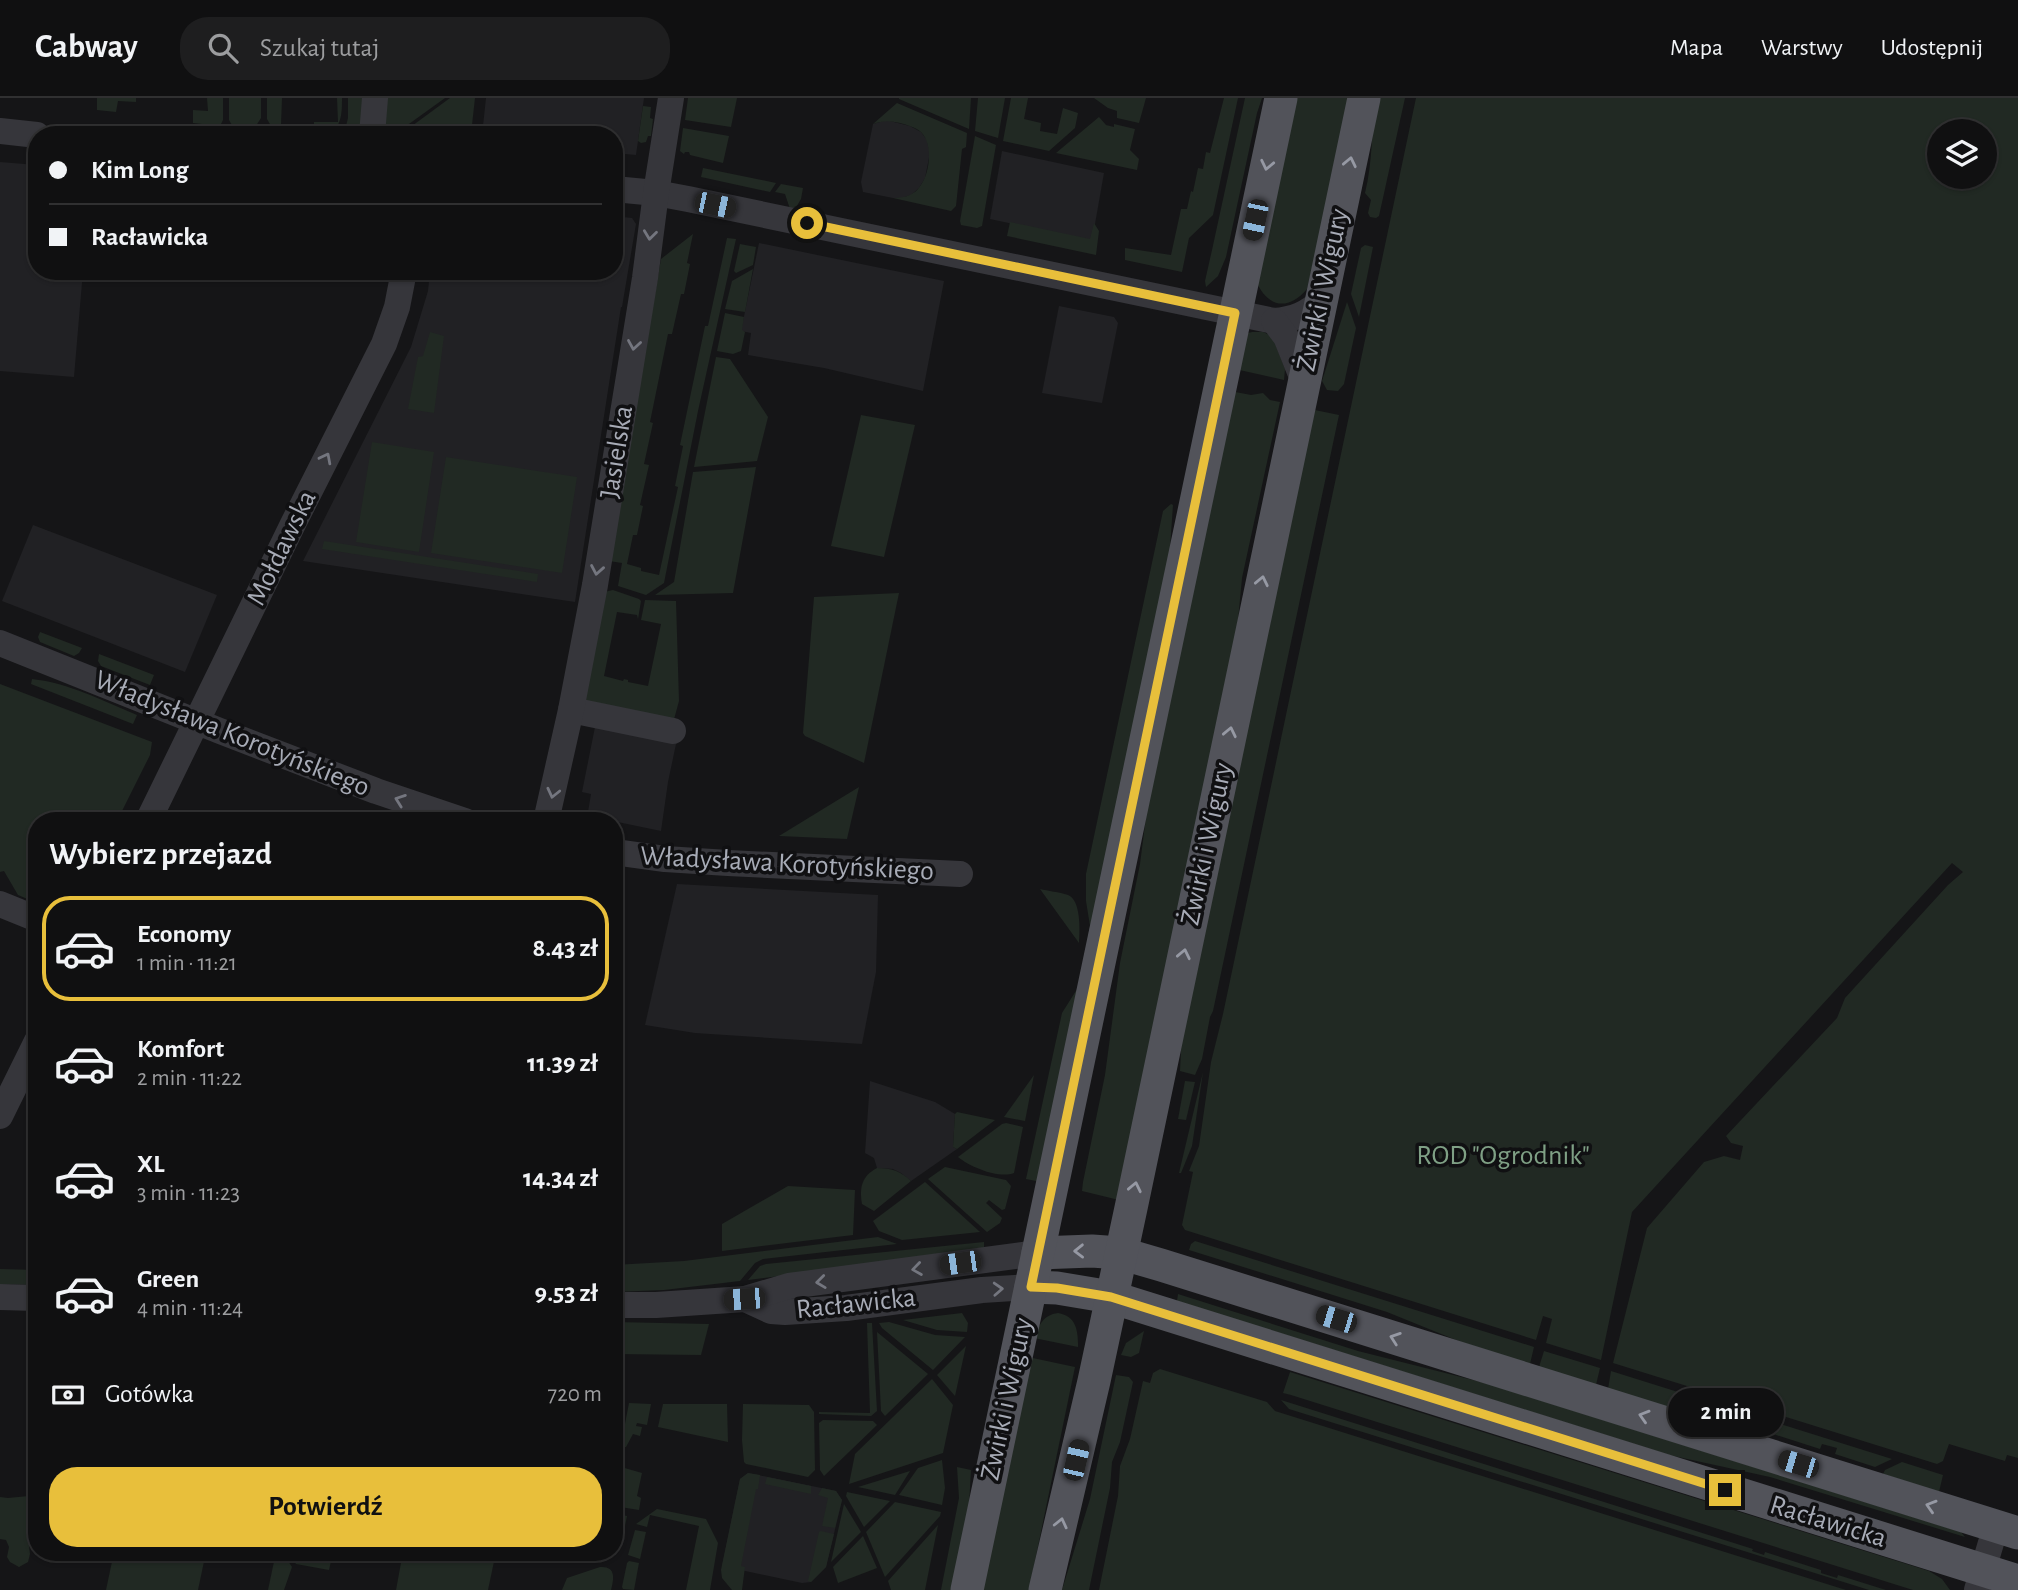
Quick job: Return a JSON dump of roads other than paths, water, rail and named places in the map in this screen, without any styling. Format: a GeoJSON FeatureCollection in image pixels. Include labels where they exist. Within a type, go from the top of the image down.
{"type":"FeatureCollection","features":[{"type":"Feature","properties":{"kind":"main road","name":"Żwirki i Wigury"},"geometry":{"type":"LineString","coordinates":[[967,1590],[1281,98]]}},
{"type":"Feature","properties":{"kind":"main road","name":"Żwirki i Wigury"},"geometry":{"type":"LineString","coordinates":[[1045,1590],[1094,1381],[1364,98]]}},
{"type":"Feature","properties":{"kind":"main road","name":"Racławicka"},"geometry":{"type":"LineString","coordinates":[[1038,1253],[1120,1253],[2007,1530]]}},
{"type":"Feature","properties":{"kind":"main road","name":"Racławicka"},"geometry":{"type":"LineString","coordinates":[[1031,1287],[1057,1288],[1111,1297],[1980,1580],[2018,1581]]}},
{"type":"Feature","properties":{"kind":"street"},"geometry":{"type":"LineString","coordinates":[[373,126],[375,98]]}},
{"type":"Feature","properties":{"kind":"street","name":"Jasielska"},"geometry":{"type":"LineString","coordinates":[[548,812],[571,709],[614,474],[671,98]]}},
{"type":"Feature","properties":{"kind":"street"},"geometry":{"type":"LineString","coordinates":[[0,131],[28,134]]}},
{"type":"Feature","properties":{"kind":"street"},"geometry":{"type":"LineString","coordinates":[[623,190],[656,193],[1274,321],[1299,317],[1309,312],[1321,300]]}},
{"type":"Feature","properties":{"kind":"street","name":"Mołdawska"},"geometry":{"type":"LineString","coordinates":[[152,812],[384,344],[397,307],[402,280]]}},
{"type":"Feature","properties":{"kind":"street"},"geometry":{"type":"LineString","coordinates":[[1274,321],[1286,337],[1304,382]]}},
{"type":"Feature","properties":{"kind":"street","name":"Władysława Korotyńskiego"},"geometry":{"type":"LineString","coordinates":[[0,643],[197,722],[437,812]]}},
{"type":"Feature","properties":{"kind":"street"},"geometry":{"type":"LineString","coordinates":[[571,709],[673,731]]}},
{"type":"Feature","properties":{"kind":"street","name":"Władysława Korotyńskiego"},"geometry":{"type":"LineString","coordinates":[[623,853],[728,863],[960,874]]}},
{"type":"Feature","properties":{"kind":"street"},"geometry":{"type":"LineString","coordinates":[[0,904],[28,915]]}},
{"type":"Feature","properties":{"kind":"street"},"geometry":{"type":"LineString","coordinates":[[0,1116],[28,1059]]}},
{"type":"Feature","properties":{"kind":"street","name":"Racławicka"},"geometry":{"type":"LineString","coordinates":[[623,1304],[744,1299],[789,1286],[1038,1253]]}},
{"type":"Feature","properties":{"kind":"street","name":"Racławicka"},"geometry":{"type":"LineString","coordinates":[[744,1299],[764,1308],[785,1312],[846,1308],[982,1290],[1031,1287]]}},
{"type":"Feature","properties":{"kind":"street"},"geometry":{"type":"LineString","coordinates":[[0,1297],[28,1298]]}},
{"type":"Feature","properties":{"kind":"street"},"geometry":{"type":"LineString","coordinates":[[1980,1580],[2007,1530]]}},
{"type":"Feature","properties":{"kind":"park label","name":"ROD \"Ogrodnik\""},"geometry":{"type":"Point","coordinates":[1503,1156]}}]}
